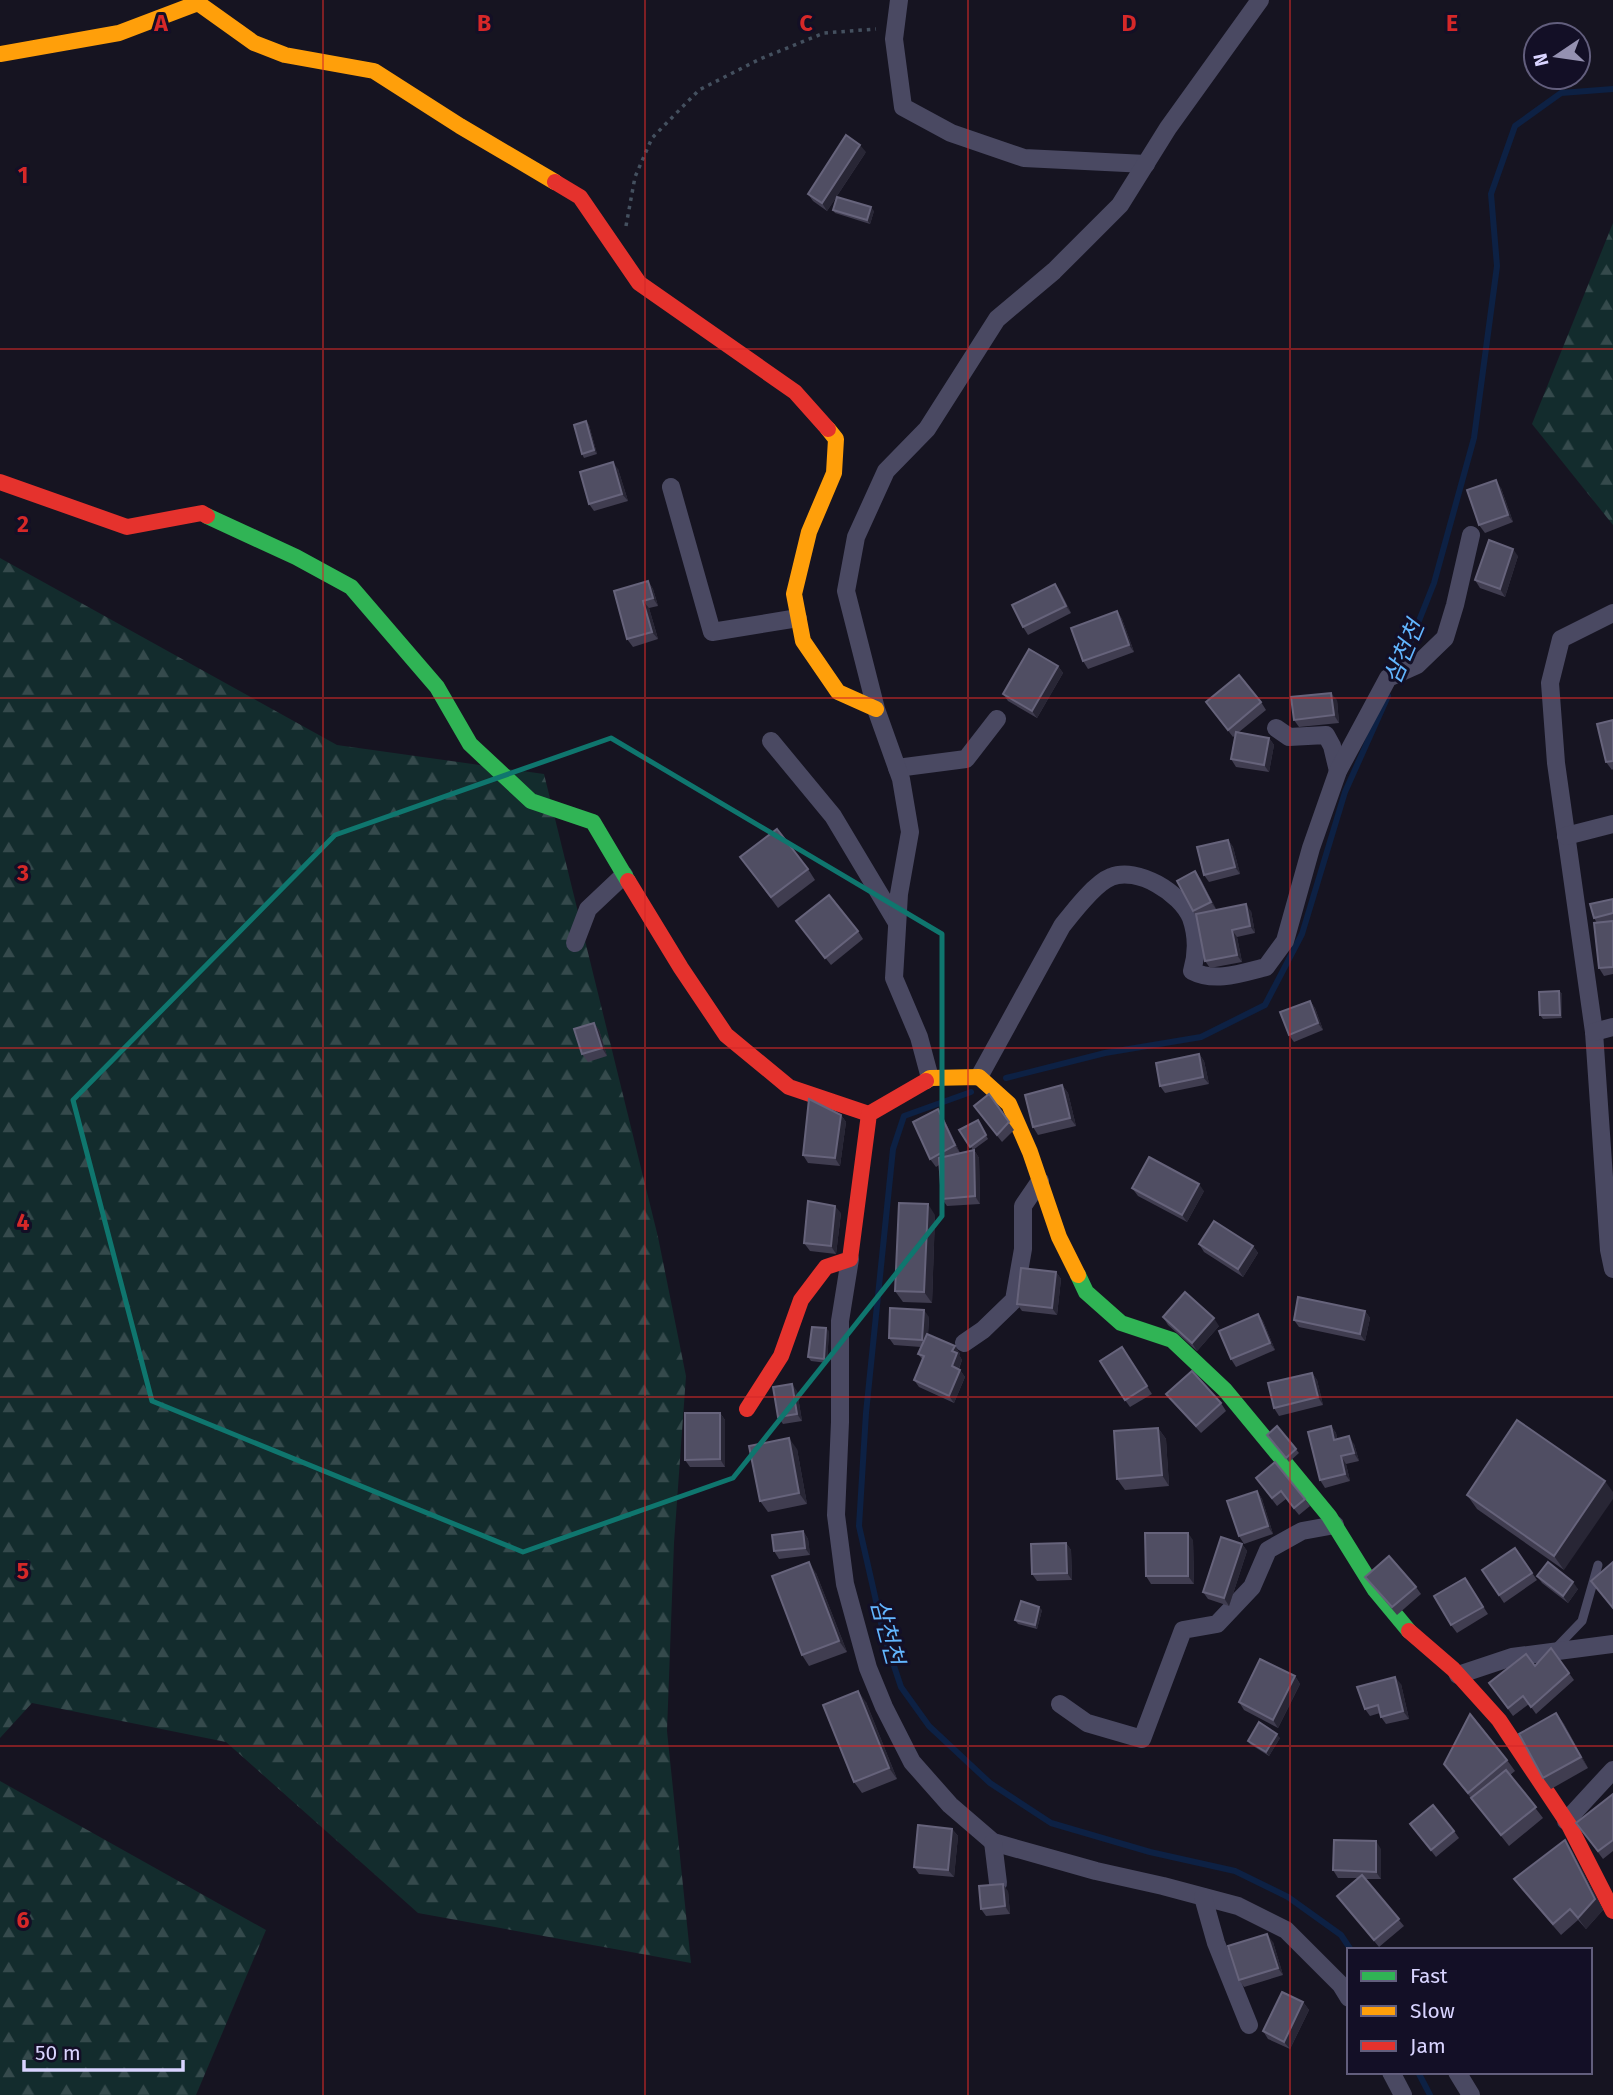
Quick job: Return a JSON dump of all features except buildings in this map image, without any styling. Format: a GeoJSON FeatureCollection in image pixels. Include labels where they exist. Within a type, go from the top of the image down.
{"type":"FeatureCollection","features":[{"type":"Feature","properties":{"kind":"street"},"geometry":{"type":"LineString","coordinates":[[899,0],[894,40],[903,107],[951,133],[1024,158],[1146,164]]}},
{"type":"Feature","properties":{"kind":"street"},"geometry":{"type":"LineString","coordinates":[[930,1078],[919,1037],[894,978],[899,894],[910,832],[901,779],[876,709],[846,591],[856,537],[887,471],[927,429],[997,319],[1054,271],[1120,205],[1168,128],[1260,0]]}},
{"type":"Feature","properties":{"kind":"street"},"geometry":{"type":"LineString","coordinates":[[0,54],[120,33],[198,3],[254,43],[285,55],[374,71],[580,197],[639,283],[795,392],[836,439],[834,473],[809,532],[794,594],[803,641],[838,692],[876,709]]}},
{"type":"Feature","properties":{"kind":"street"},"geometry":{"type":"LineString","coordinates":[[0,482],[127,527],[202,513],[296,557],[351,587],[437,687],[470,744],[531,801],[593,822],[681,968],[726,1035],[789,1087],[869,1114],[930,1078],[979,1077],[1009,1104],[1030,1152],[1059,1237],[1086,1292],[1121,1323],[1172,1339],[1225,1390],[1335,1525],[1374,1590],[1412,1635],[1458,1675],[1499,1720],[1566,1821],[1613,1911]]}},
{"type":"Feature","properties":{"kind":"street"},"geometry":{"type":"LineString","coordinates":[[671,487],[712,632],[798,618]]}},
{"type":"Feature","properties":{"kind":"street"},"geometry":{"type":"LineString","coordinates":[[979,1077],[1062,926],[1080,904],[1109,877],[1126,873],[1152,882],[1181,901],[1191,919],[1197,953],[1192,971],[1204,977],[1231,976],[1266,967],[1285,941],[1311,848],[1338,771],[1388,678],[1414,667],[1445,638],[1471,535]]}},
{"type":"Feature","properties":{"kind":"street"},"geometry":{"type":"LineString","coordinates":[[1613,613],[1561,639],[1549,683],[1556,763],[1594,1031],[1609,1250],[1613,1269]]}},
{"type":"Feature","properties":{"kind":"street"},"geometry":{"type":"LineString","coordinates":[[897,768],[966,759],[997,719]]}},
{"type":"Feature","properties":{"kind":"street"},"geometry":{"type":"LineString","coordinates":[[1276,727],[1289,737],[1326,735],[1332,746],[1338,771]]}},
{"type":"Feature","properties":{"kind":"street"},"geometry":{"type":"LineString","coordinates":[[771,741],[833,816],[897,923]]}},
{"type":"Feature","properties":{"kind":"street"},"geometry":{"type":"LineString","coordinates":[[1566,836],[1613,824]]}},
{"type":"Feature","properties":{"kind":"street"},"geometry":{"type":"LineString","coordinates":[[575,943],[588,909],[624,875]]}},
{"type":"Feature","properties":{"kind":"street"},"geometry":{"type":"LineString","coordinates":[[1594,1031],[1613,1027]]}},
{"type":"Feature","properties":{"kind":"street"},"geometry":{"type":"LineString","coordinates":[[869,1114],[840,1321],[836,1515],[845,1584],[868,1668],[912,1762],[950,1805],[993,1842],[1238,1906],[1286,1930],[1346,1988]]}},
{"type":"Feature","properties":{"kind":"street"},"geometry":{"type":"LineString","coordinates":[[964,1343],[983,1330],[1014,1300],[1023,1249],[1023,1206],[1040,1181]]}},
{"type":"Feature","properties":{"kind":"street"},"geometry":{"type":"LineString","coordinates":[[747,1409],[781,1356],[801,1300],[825,1267],[850,1259]]}},
{"type":"Feature","properties":{"kind":"street"},"geometry":{"type":"LineString","coordinates":[[1060,1704],[1087,1723],[1142,1739],[1183,1630],[1217,1624],[1252,1587],[1268,1550],[1302,1531],[1335,1525]]}},
{"type":"Feature","properties":{"kind":"street"},"geometry":{"type":"LineString","coordinates":[[1458,1675],[1512,1657],[1613,1644]]}},
{"type":"Feature","properties":{"kind":"street"},"geometry":{"type":"LineString","coordinates":[[1566,1821],[1613,1770]]}},
{"type":"Feature","properties":{"kind":"street"},"geometry":{"type":"LineString","coordinates":[[993,1842],[998,1883]]}},
{"type":"Feature","properties":{"kind":"street"},"geometry":{"type":"LineString","coordinates":[[1203,1897],[1216,1943],[1249,2025]]}},
{"type":"Feature","properties":{"kind":"street"},"geometry":{"type":"LineString","coordinates":[[1392,2074],[1404,2095]]}},
{"type":"Feature","properties":{"kind":"street"},"geometry":{"type":"LineString","coordinates":[[1458,2074],[1471,2095]]}},
{"type":"Feature","properties":{"kind":"lane"},"geometry":{"type":"LineString","coordinates":[[1552,1652],[1582,1621],[1598,1564]]}},
{"type":"Feature","properties":{"kind":"path"},"geometry":{"type":"LineString","coordinates":[[619,253],[635,177],[652,138],[699,90],[760,59],[824,33],[895,28]]}},
{"type":"Feature","properties":{"kind":"highlighted area"},"geometry":{"type":"Polygon","coordinates":[[[611,738],[942,934],[942,1216],[733,1478],[523,1552],[152,1401],[73,1100],[335,835],[611,738]]]}},
{"type":"Feature","properties":{"kind":"green space"},"geometry":{"type":"Polygon","coordinates":[[[1613,223],[1613,525],[1532,424],[1613,223]]]}},
{"type":"Feature","properties":{"kind":"green space"},"geometry":{"type":"Polygon","coordinates":[[[0,558],[337,745],[544,774],[658,1237],[686,1376],[674,1543],[667,1731],[691,1963],[418,1913],[226,1742],[32,1703],[0,1738],[0,558]]]}},
{"type":"Feature","properties":{"kind":"green space"},"geometry":{"type":"Polygon","coordinates":[[[0,1781],[266,1930],[196,2095],[0,2095],[0,1781]]]}},
{"type":"Feature","properties":{"kind":"waterway","name":"삼천천"},"geometry":{"type":"LineString","coordinates":[[1401,666],[1434,583],[1474,438],[1497,266],[1491,194],[1515,126],[1561,93],[1613,89]]}},
{"type":"Feature","properties":{"kind":"waterway","name":"삼천천"},"geometry":{"type":"LineString","coordinates":[[1006,1078],[1105,1053],[1201,1037],[1265,1005],[1302,934],[1345,792],[1388,696]]}},
{"type":"Feature","properties":{"kind":"waterway","name":"삼천천"},"geometry":{"type":"LineString","coordinates":[[971,1092],[904,1116],[893,1149],[866,1413],[859,1526],[884,1636],[901,1687],[929,1726],[990,1783],[1051,1823],[1150,1852],[1235,1871],[1288,1897],[1341,1935],[1350,1948]]}},
{"type":"Feature","properties":{"kind":"waterway","name":"삼천천"},"geometry":{"type":"LineString","coordinates":[[1419,2074],[1430,2095]]}},
{"type":"Feature","properties":{"kind":"traffic: fast"},"geometry":{"type":"LineString","coordinates":[[207,516],[296,557],[351,587],[437,687],[470,744],[531,801],[593,822],[628,881]]}},
{"type":"Feature","properties":{"kind":"traffic: fast"},"geometry":{"type":"LineString","coordinates":[[1078,1275],[1086,1292],[1121,1323],[1172,1340],[1225,1390],[1329,1516],[1375,1590],[1409,1631]]}},
{"type":"Feature","properties":{"kind":"traffic: slow"},"geometry":{"type":"LineString","coordinates":[[0,54],[119,33],[198,3],[254,43],[285,55],[374,71],[555,182]]}},
{"type":"Feature","properties":{"kind":"traffic: slow"},"geometry":{"type":"LineString","coordinates":[[828,429],[836,439],[834,473],[809,532],[794,594],[803,641],[838,692],[876,709]]}},
{"type":"Feature","properties":{"kind":"traffic: slow"},"geometry":{"type":"LineString","coordinates":[[926,1081],[930,1078],[979,1077],[1009,1104],[1030,1152],[1059,1237],[1078,1275]]}},
{"type":"Feature","properties":{"kind":"traffic: jam"},"geometry":{"type":"LineString","coordinates":[[555,182],[580,197],[639,283],[795,392],[828,429]]}},
{"type":"Feature","properties":{"kind":"traffic: jam"},"geometry":{"type":"LineString","coordinates":[[0,482],[127,527],[202,513],[207,516]]}},
{"type":"Feature","properties":{"kind":"traffic: jam"},"geometry":{"type":"LineString","coordinates":[[628,881],[726,1035],[789,1087],[869,1114]]}},
{"type":"Feature","properties":{"kind":"traffic: jam"},"geometry":{"type":"LineString","coordinates":[[747,1409],[781,1356],[801,1300],[826,1267],[850,1259],[869,1114],[926,1081]]}},
{"type":"Feature","properties":{"kind":"traffic: jam"},"geometry":{"type":"LineString","coordinates":[[1409,1631],[1453,1669],[1499,1720],[1569,1825],[1613,1911]]}}]}
